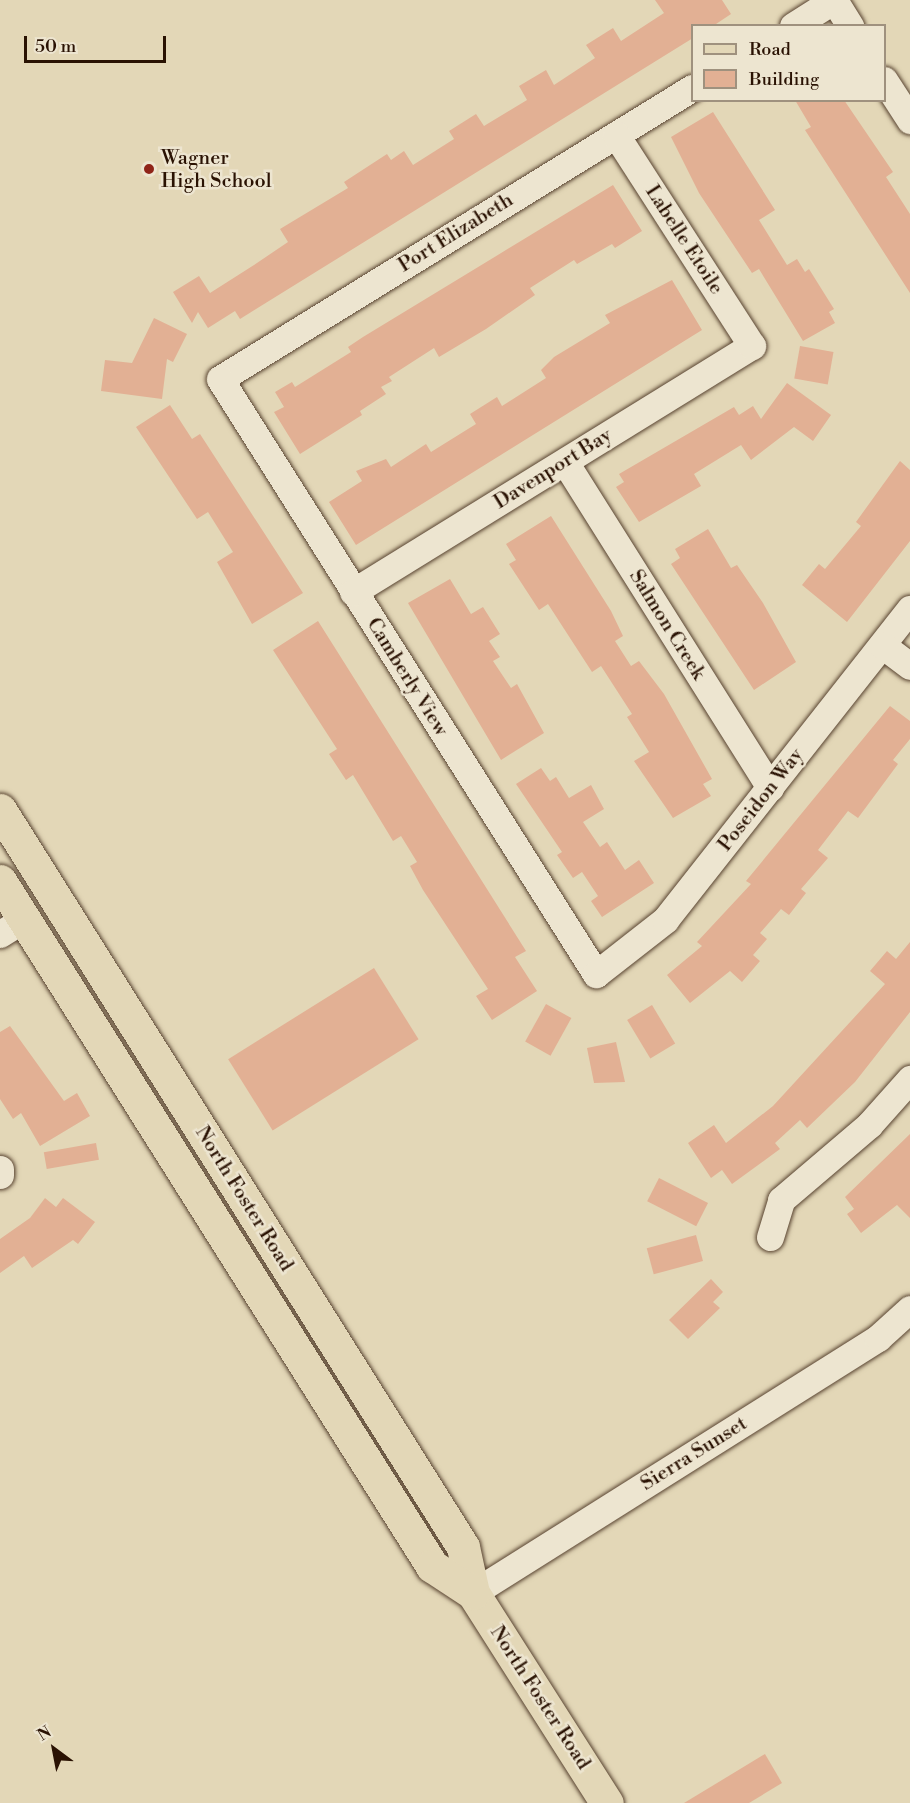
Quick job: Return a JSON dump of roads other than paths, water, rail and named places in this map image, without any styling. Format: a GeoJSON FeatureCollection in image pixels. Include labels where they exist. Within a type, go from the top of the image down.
{"type":"FeatureCollection","features":[{"type":"Feature","properties":{"kind":"main road","name":"North Foster Road"},"geometry":{"type":"LineString","coordinates":[[0,810],[463,1547],[473,1593],[607,1803]]}},
{"type":"Feature","properties":{"kind":"main road","name":"North Foster Road"},"geometry":{"type":"LineString","coordinates":[[0,881],[12,926],[432,1566],[473,1593]]}},
{"type":"Feature","properties":{"kind":"street"},"geometry":{"type":"LineString","coordinates":[[796,24],[834,0],[849,24]]}},
{"type":"Feature","properties":{"kind":"street"},"geometry":{"type":"LineString","coordinates":[[886,82],[910,120]]}},
{"type":"Feature","properties":{"kind":"street","name":"Port Elizabeth"},"geometry":{"type":"LineString","coordinates":[[220,379],[691,89]]}},
{"type":"Feature","properties":{"kind":"street","name":"Labelle Etoile"},"geometry":{"type":"LineString","coordinates":[[616,135],[752,346]]}},
{"type":"Feature","properties":{"kind":"street","name":"Davenport Bay"},"geometry":{"type":"LineString","coordinates":[[353,592],[752,346]]}},
{"type":"Feature","properties":{"kind":"street","name":"Camberly View"},"geometry":{"type":"LineString","coordinates":[[220,379],[596,974]]}},
{"type":"Feature","properties":{"kind":"street","name":"Salmon Creek"},"geometry":{"type":"LineString","coordinates":[[565,462],[770,788]]}},
{"type":"Feature","properties":{"kind":"street","name":"Poseidon Way"},"geometry":{"type":"LineString","coordinates":[[596,974],[665,920],[910,609]]}},
{"type":"Feature","properties":{"kind":"street"},"geometry":{"type":"LineString","coordinates":[[882,645],[910,666]]}},
{"type":"Feature","properties":{"kind":"street"},"geometry":{"type":"LineString","coordinates":[[770,1237],[781,1200],[869,1125],[910,1078]]}},
{"type":"Feature","properties":{"kind":"street","name":"Sierra Sunset"},"geometry":{"type":"LineString","coordinates":[[473,1593],[878,1338],[910,1309]]}},
{"type":"Feature","properties":{"kind":"place","name":"Wagner High School"},"geometry":{"type":"Point","coordinates":[149,169]}}]}
